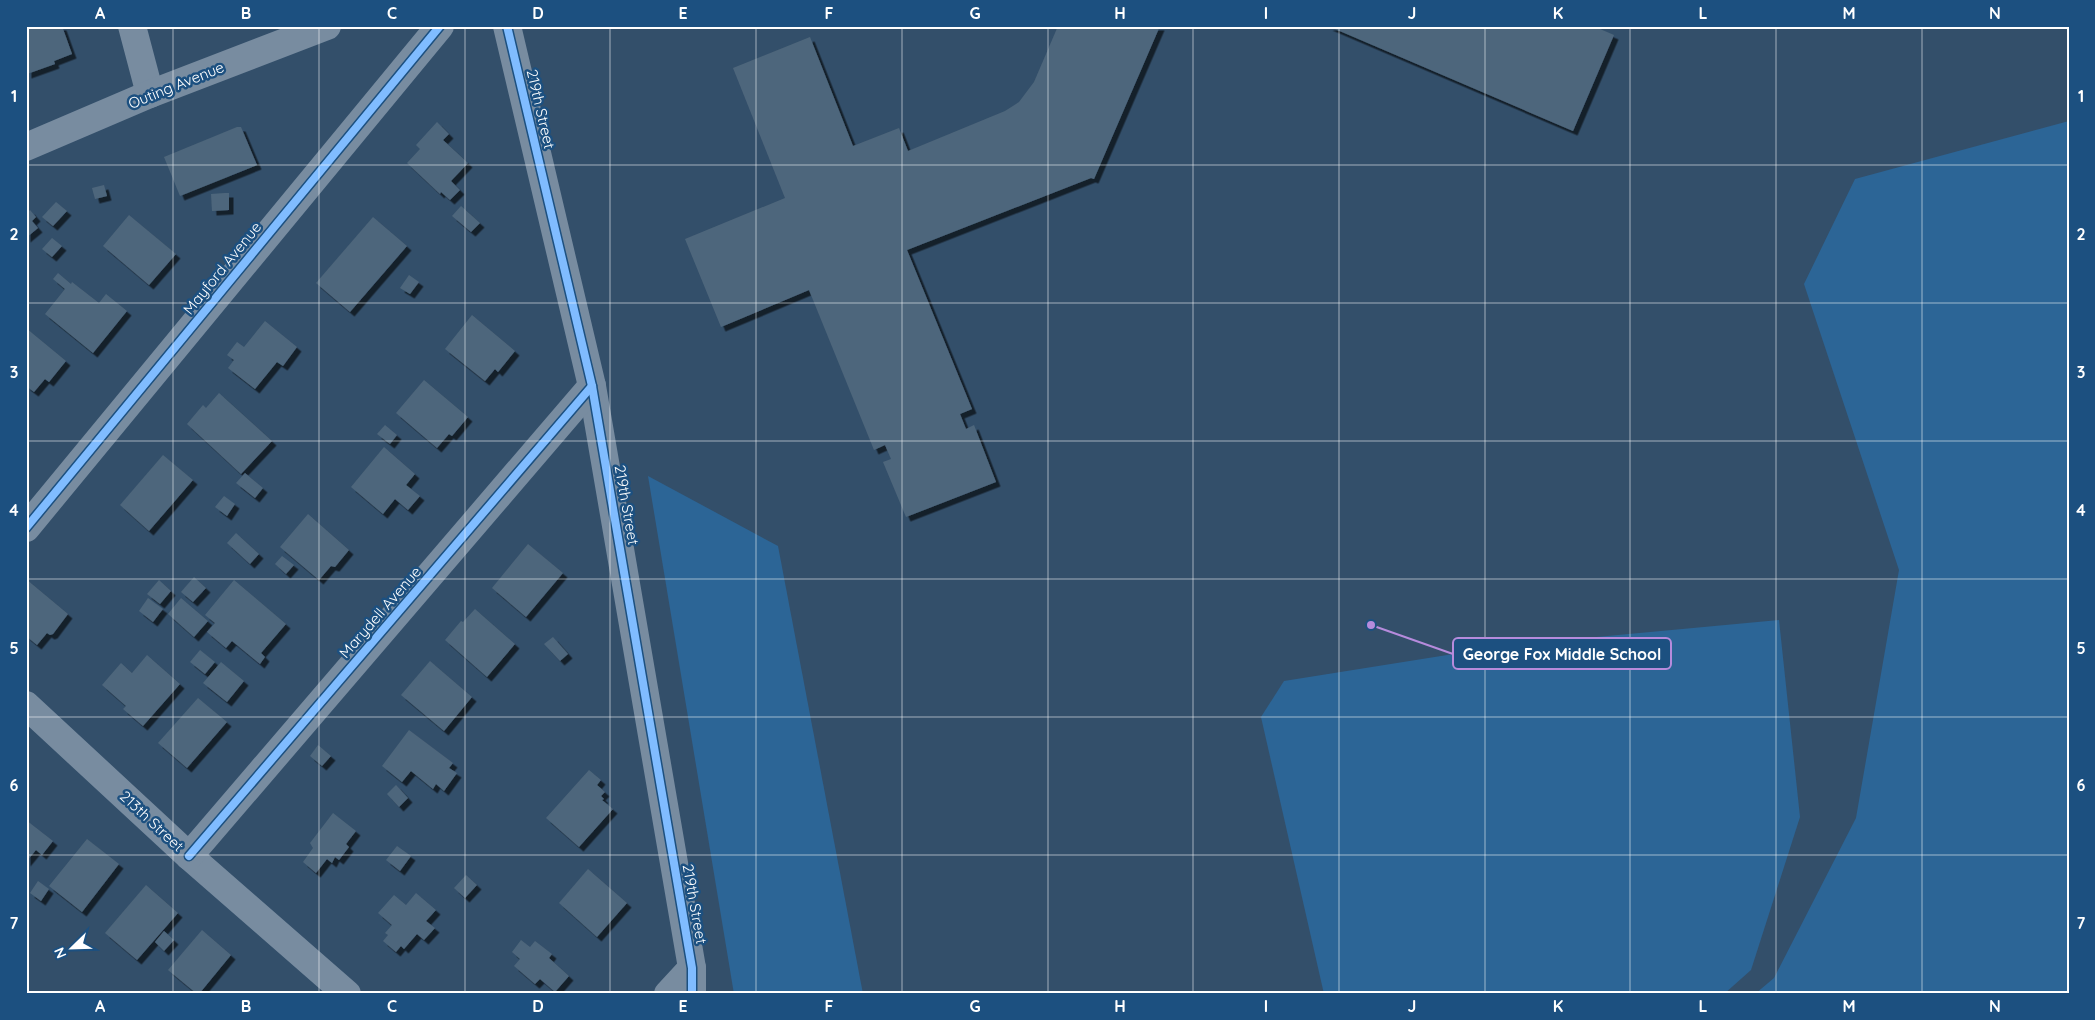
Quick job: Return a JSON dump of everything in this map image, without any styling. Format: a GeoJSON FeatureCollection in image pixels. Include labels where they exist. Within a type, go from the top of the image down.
{"type":"FeatureCollection","features":[{"type":"Feature","properties":{"kind":"street"},"geometry":{"type":"LineString","coordinates":[[132,26],[150,94]]}},
{"type":"Feature","properties":{"kind":"street","name":"Outing Avenue"},"geometry":{"type":"LineString","coordinates":[[26,147],[150,94],[327,26]]}},
{"type":"Feature","properties":{"kind":"street","name":"Mayford Avenue"},"geometry":{"type":"LineString","coordinates":[[26,528],[440,26]]}},
{"type":"Feature","properties":{"kind":"street","name":"219th Street"},"geometry":{"type":"LineString","coordinates":[[507,26],[592,386],[692,981]]}},
{"type":"Feature","properties":{"kind":"street","name":"Marydell Avenue"},"geometry":{"type":"LineString","coordinates":[[189,856],[592,386]]}},
{"type":"Feature","properties":{"kind":"street","name":"213th Street"},"geometry":{"type":"LineString","coordinates":[[26,705],[189,856],[347,994]]}},
{"type":"Feature","properties":{"kind":"street"},"geometry":{"type":"LineString","coordinates":[[668,994],[692,981]]}},
{"type":"Feature","properties":{"kind":"shaded area"},"geometry":{"type":"Polygon","coordinates":[[[2069,121],[2069,994],[1755,994],[1774,978],[1856,818],[1899,570],[1804,284],[1855,179],[2069,121]]]}},
{"type":"Feature","properties":{"kind":"shaded area"},"geometry":{"type":"Polygon","coordinates":[[[648,476],[778,546],[863,994],[734,994],[648,476]]]}},
{"type":"Feature","properties":{"kind":"shaded area"},"geometry":{"type":"Polygon","coordinates":[[[1779,620],[1800,817],[1751,970],[1724,994],[1324,994],[1261,717],[1284,681],[1510,645],[1779,620]]]}},
{"type":"Feature","properties":{"kind":"building"},"geometry":{"type":"Polygon","coordinates":[[[26,26],[62,26],[72,54],[54,61],[55,64],[27,74],[26,26]]]}},
{"type":"Feature","properties":{"kind":"building"},"geometry":{"type":"Polygon","coordinates":[[[1058,26],[1160,26],[1094,179],[1091,178],[907,250],[972,409],[960,414],[966,429],[974,425],[996,482],[906,517],[883,462],[891,459],[885,445],[874,450],[809,290],[721,327],[685,239],[785,198],[733,68],[810,37],[853,146],[899,128],[908,151],[1005,111],[1019,102],[1034,82],[1058,26]]]}},
{"type":"Feature","properties":{"kind":"building"},"geometry":{"type":"Polygon","coordinates":[[[1328,26],[1593,26],[1614,35],[1573,131],[1328,26]]]}},
{"type":"Feature","properties":{"kind":"building"},"geometry":{"type":"Polygon","coordinates":[[[437,122],[449,134],[443,140],[468,163],[451,181],[460,190],[450,200],[441,192],[440,194],[407,163],[420,149],[416,145],[437,122]]]}},
{"type":"Feature","properties":{"kind":"building"},"geometry":{"type":"Polygon","coordinates":[[[241,127],[257,165],[180,196],[164,157],[241,127]]]}},
{"type":"Feature","properties":{"kind":"building"},"geometry":{"type":"Polygon","coordinates":[[[104,185],[107,196],[95,199],[92,188],[104,185]]]}},
{"type":"Feature","properties":{"kind":"building"},"geometry":{"type":"Polygon","coordinates":[[[229,193],[229,210],[212,211],[211,194],[229,193]]]}},
{"type":"Feature","properties":{"kind":"building"},"geometry":{"type":"Polygon","coordinates":[[[56,202],[67,211],[53,226],[42,217],[56,202]]]}},
{"type":"Feature","properties":{"kind":"building"},"geometry":{"type":"Polygon","coordinates":[[[461,206],[480,223],[471,232],[452,216],[461,206]]]}},
{"type":"Feature","properties":{"kind":"building"},"geometry":{"type":"Polygon","coordinates":[[[30,210],[36,217],[32,221],[38,228],[26,238],[26,214],[30,210]]]}},
{"type":"Feature","properties":{"kind":"building"},"geometry":{"type":"Polygon","coordinates":[[[129,215],[176,254],[149,285],[103,246],[129,215]]]}},
{"type":"Feature","properties":{"kind":"building"},"geometry":{"type":"Polygon","coordinates":[[[373,217],[407,246],[350,312],[316,283],[373,217]]]}},
{"type":"Feature","properties":{"kind":"building"},"geometry":{"type":"Polygon","coordinates":[[[52,238],[62,246],[52,257],[42,249],[52,238]]]}},
{"type":"Feature","properties":{"kind":"building"},"geometry":{"type":"Polygon","coordinates":[[[58,273],[99,303],[106,294],[127,311],[93,353],[45,314],[65,289],[53,279],[58,273]]]}},
{"type":"Feature","properties":{"kind":"building"},"geometry":{"type":"Polygon","coordinates":[[[409,275],[419,282],[410,294],[400,288],[409,275]]]}},
{"type":"Feature","properties":{"kind":"building"},"geometry":{"type":"Polygon","coordinates":[[[472,315],[515,351],[498,372],[495,369],[485,381],[445,349],[472,315]]]}},
{"type":"Feature","properties":{"kind":"building"},"geometry":{"type":"Polygon","coordinates":[[[265,321],[297,347],[283,366],[277,362],[255,389],[228,368],[234,360],[227,355],[237,342],[244,347],[265,321]]]}},
{"type":"Feature","properties":{"kind":"building"},"geometry":{"type":"Polygon","coordinates":[[[26,328],[66,361],[49,382],[45,379],[34,392],[26,386],[26,328]]]}},
{"type":"Feature","properties":{"kind":"building"},"geometry":{"type":"Polygon","coordinates":[[[424,380],[468,417],[452,436],[449,434],[437,448],[396,413],[424,380]]]}},
{"type":"Feature","properties":{"kind":"building"},"geometry":{"type":"Polygon","coordinates":[[[219,393],[272,441],[241,474],[187,424],[203,405],[206,408],[219,393]]]}},
{"type":"Feature","properties":{"kind":"building"},"geometry":{"type":"Polygon","coordinates":[[[385,425],[397,435],[390,444],[377,434],[385,425]]]}},
{"type":"Feature","properties":{"kind":"building"},"geometry":{"type":"Polygon","coordinates":[[[384,447],[415,474],[406,485],[420,496],[408,510],[395,499],[383,514],[351,487],[384,447]]]}},
{"type":"Feature","properties":{"kind":"building"},"geometry":{"type":"Polygon","coordinates":[[[163,455],[193,480],[149,531],[120,505],[163,455]]]}},
{"type":"Feature","properties":{"kind":"building"},"geometry":{"type":"Polygon","coordinates":[[[245,473],[263,488],[255,498],[236,483],[245,473]]]}},
{"type":"Feature","properties":{"kind":"building"},"geometry":{"type":"Polygon","coordinates":[[[224,496],[235,504],[227,516],[215,507],[224,496]]]}},
{"type":"Feature","properties":{"kind":"building"},"geometry":{"type":"Polygon","coordinates":[[[308,514],[349,550],[335,567],[331,566],[319,580],[280,547],[308,514]]]}},
{"type":"Feature","properties":{"kind":"building"},"geometry":{"type":"Polygon","coordinates":[[[236,533],[259,554],[250,564],[227,543],[236,533]]]}},
{"type":"Feature","properties":{"kind":"building"},"geometry":{"type":"Polygon","coordinates":[[[528,544],[563,573],[526,617],[492,588],[528,544]]]}},
{"type":"Feature","properties":{"kind":"building"},"geometry":{"type":"Polygon","coordinates":[[[282,556],[294,565],[286,574],[275,564],[282,556]]]}},
{"type":"Feature","properties":{"kind":"building"},"geometry":{"type":"Polygon","coordinates":[[[194,577],[206,588],[193,602],[181,592],[194,577]]]}},
{"type":"Feature","properties":{"kind":"building"},"geometry":{"type":"Polygon","coordinates":[[[26,579],[68,614],[53,634],[47,633],[37,645],[26,636],[26,579]]]}},
{"type":"Feature","properties":{"kind":"building"},"geometry":{"type":"Polygon","coordinates":[[[159,580],[171,591],[160,604],[147,594],[159,580]]]}},
{"type":"Feature","properties":{"kind":"building"},"geometry":{"type":"Polygon","coordinates":[[[234,580],[286,624],[261,653],[265,657],[260,664],[232,641],[226,648],[207,632],[215,623],[205,615],[234,580]]]}},
{"type":"Feature","properties":{"kind":"building"},"geometry":{"type":"Polygon","coordinates":[[[148,598],[163,609],[153,622],[139,611],[148,598]]]}},
{"type":"Feature","properties":{"kind":"building"},"geometry":{"type":"Polygon","coordinates":[[[181,598],[208,621],[194,637],[168,614],[181,598]]]}},
{"type":"Feature","properties":{"kind":"building"},"geometry":{"type":"Polygon","coordinates":[[[475,609],[515,644],[487,677],[445,640],[461,621],[463,622],[475,609]]]}},
{"type":"Feature","properties":{"kind":"building"},"geometry":{"type":"Polygon","coordinates":[[[553,637],[568,654],[560,661],[544,644],[553,637]]]}},
{"type":"Feature","properties":{"kind":"building"},"geometry":{"type":"Polygon","coordinates":[[[200,650],[215,662],[205,674],[190,662],[200,650]]]}},
{"type":"Feature","properties":{"kind":"building"},"geometry":{"type":"Polygon","coordinates":[[[147,655],[180,684],[143,726],[123,709],[126,706],[102,685],[121,663],[132,673],[147,655]]]}},
{"type":"Feature","properties":{"kind":"building"},"geometry":{"type":"Polygon","coordinates":[[[430,661],[472,697],[444,731],[401,695],[430,661]]]}},
{"type":"Feature","properties":{"kind":"building"},"geometry":{"type":"Polygon","coordinates":[[[221,662],[244,681],[227,702],[203,683],[221,662]]]}},
{"type":"Feature","properties":{"kind":"building"},"geometry":{"type":"Polygon","coordinates":[[[198,698],[227,722],[187,768],[158,743],[198,698]]]}},
{"type":"Feature","properties":{"kind":"building"},"geometry":{"type":"Polygon","coordinates":[[[409,730],[453,763],[449,768],[457,773],[444,791],[436,784],[433,789],[411,771],[402,782],[382,766],[409,730]]]}},
{"type":"Feature","properties":{"kind":"building"},"geometry":{"type":"Polygon","coordinates":[[[318,745],[331,756],[322,766],[310,756],[318,745]]]}},
{"type":"Feature","properties":{"kind":"building"},"geometry":{"type":"Polygon","coordinates":[[[589,770],[601,780],[597,785],[605,792],[601,796],[604,799],[602,800],[613,809],[579,847],[546,818],[589,770]]]}},
{"type":"Feature","properties":{"kind":"building"},"geometry":{"type":"Polygon","coordinates":[[[396,785],[408,798],[399,807],[387,794],[396,785]]]}},
{"type":"Feature","properties":{"kind":"building"},"geometry":{"type":"Polygon","coordinates":[[[333,813],[356,831],[346,844],[349,847],[339,860],[335,857],[332,863],[327,859],[316,873],[303,862],[313,848],[310,843],[333,813]]]}},
{"type":"Feature","properties":{"kind":"building"},"geometry":{"type":"Polygon","coordinates":[[[26,820],[53,841],[42,855],[36,850],[26,862],[26,820]]]}},
{"type":"Feature","properties":{"kind":"building"},"geometry":{"type":"Polygon","coordinates":[[[87,839],[119,864],[82,912],[49,886],[87,839]]]}},
{"type":"Feature","properties":{"kind":"building"},"geometry":{"type":"Polygon","coordinates":[[[397,846],[411,856],[400,871],[386,860],[397,846]]]}},
{"type":"Feature","properties":{"kind":"building"},"geometry":{"type":"Polygon","coordinates":[[[588,869],[627,903],[597,937],[559,903],[588,869]]]}},
{"type":"Feature","properties":{"kind":"building"},"geometry":{"type":"Polygon","coordinates":[[[466,875],[477,885],[465,898],[454,888],[466,875]]]}},
{"type":"Feature","properties":{"kind":"building"},"geometry":{"type":"Polygon","coordinates":[[[38,881],[49,889],[41,901],[30,893],[38,881]]]}},
{"type":"Feature","properties":{"kind":"building"},"geometry":{"type":"Polygon","coordinates":[[[146,885],[178,913],[137,960],[105,933],[146,885]]]}},
{"type":"Feature","properties":{"kind":"building"},"geometry":{"type":"Polygon","coordinates":[[[416,893],[436,910],[426,921],[435,928],[424,940],[417,934],[404,949],[401,946],[396,952],[383,941],[388,935],[385,933],[392,925],[378,913],[394,895],[406,905],[416,893]]]}},
{"type":"Feature","properties":{"kind":"building"},"geometry":{"type":"Polygon","coordinates":[[[202,930],[231,955],[199,994],[197,994],[168,970],[202,930]]]}},
{"type":"Feature","properties":{"kind":"building"},"geometry":{"type":"Polygon","coordinates":[[[164,931],[174,940],[164,951],[155,942],[164,931]]]}},
{"type":"Feature","properties":{"kind":"building"},"geometry":{"type":"Polygon","coordinates":[[[521,940],[530,947],[535,941],[552,954],[549,958],[569,976],[555,992],[540,979],[535,984],[514,966],[520,959],[512,952],[521,940]]]}},
{"type":"Feature","properties":{"kind":"cycle path"},"geometry":{"type":"LineString","coordinates":[[26,528],[440,26]]}},
{"type":"Feature","properties":{"kind":"cycle path"},"geometry":{"type":"LineString","coordinates":[[507,26],[592,386],[692,968],[692,994]]}},
{"type":"Feature","properties":{"kind":"cycle path"},"geometry":{"type":"LineString","coordinates":[[189,856],[592,386]]}},
{"type":"Feature","properties":{"kind":"place","name":"George Fox Middle School"},"geometry":{"type":"Point","coordinates":[1371,625]}}]}
